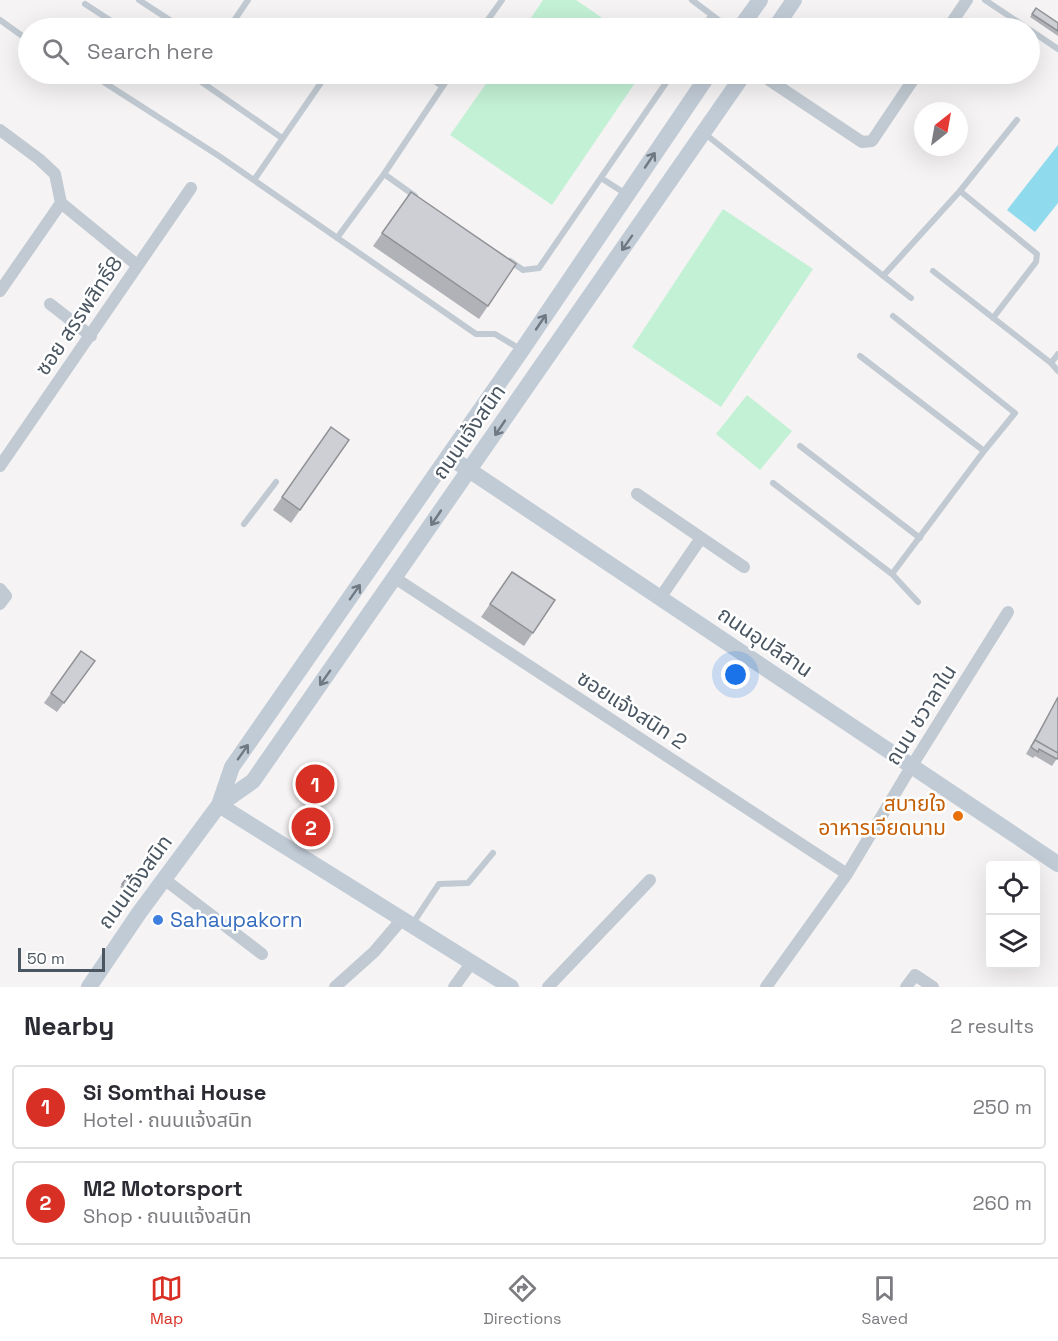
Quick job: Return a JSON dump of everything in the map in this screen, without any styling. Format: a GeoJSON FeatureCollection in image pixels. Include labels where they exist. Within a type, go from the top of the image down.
{"type":"FeatureCollection","features":[{"type":"Feature","properties":{"kind":"main road"},"geometry":{"type":"LineString","coordinates":[[782,18],[794,0]]}},
{"type":"Feature","properties":{"kind":"main road"},"geometry":{"type":"LineString","coordinates":[[747,18],[758,3],[771,18]]}},
{"type":"Feature","properties":{"kind":"main road","name":"ถนนแจ้งสนิท"},"geometry":{"type":"LineString","coordinates":[[89,987],[219,805],[232,767],[522,351],[702,84]]}},
{"type":"Feature","properties":{"kind":"main road","name":"ถนนแจ้งสนิท"},"geometry":{"type":"LineString","coordinates":[[219,805],[253,781],[737,84]]}},
{"type":"Feature","properties":{"kind":"main road","name":"ถนนอุปลีสาน"},"geometry":{"type":"LineString","coordinates":[[448,456],[1058,864]]}},
{"type":"Feature","properties":{"kind":"main road"},"geometry":{"type":"LineString","coordinates":[[219,805],[407,921],[507,986]]}},
{"type":"Feature","properties":{"kind":"street"},"geometry":{"type":"LineString","coordinates":[[955,18],[967,0]]}},
{"type":"Feature","properties":{"kind":"street"},"geometry":{"type":"LineString","coordinates":[[775,84],[862,142],[872,141],[910,84]]}},
{"type":"Feature","properties":{"kind":"street"},"geometry":{"type":"LineString","coordinates":[[0,130],[55,174],[61,204],[137,265]]}},
{"type":"Feature","properties":{"kind":"street","name":"ซอย สรรพสิทธิ์8"},"geometry":{"type":"LineString","coordinates":[[0,466],[191,188]]}},
{"type":"Feature","properties":{"kind":"street"},"geometry":{"type":"LineString","coordinates":[[0,291],[61,204]]}},
{"type":"Feature","properties":{"kind":"street"},"geometry":{"type":"LineString","coordinates":[[51,304],[91,336]]}},
{"type":"Feature","properties":{"kind":"street"},"geometry":{"type":"LineString","coordinates":[[637,494],[744,567]]}},
{"type":"Feature","properties":{"kind":"street"},"geometry":{"type":"LineString","coordinates":[[660,598],[701,538]]}},
{"type":"Feature","properties":{"kind":"street","name":"ซอยแจ้งสนิท 2"},"geometry":{"type":"LineString","coordinates":[[395,578],[847,874]]}},
{"type":"Feature","properties":{"kind":"street"},"geometry":{"type":"LineString","coordinates":[[0,589],[6,596],[0,604]]}},
{"type":"Feature","properties":{"kind":"street","name":"ถนน ชวาลาใน"},"geometry":{"type":"LineString","coordinates":[[766,987],[847,874],[1008,612]]}},
{"type":"Feature","properties":{"kind":"street"},"geometry":{"type":"LineString","coordinates":[[164,879],[262,954]]}},
{"type":"Feature","properties":{"kind":"street"},"geometry":{"type":"LineString","coordinates":[[548,987],[650,880]]}},
{"type":"Feature","properties":{"kind":"street"},"geometry":{"type":"LineString","coordinates":[[335,987],[407,921]]}},
{"type":"Feature","properties":{"kind":"street"},"geometry":{"type":"LineString","coordinates":[[454,987],[472,962]]}},
{"type":"Feature","properties":{"kind":"street"},"geometry":{"type":"LineString","coordinates":[[906,987],[915,975],[933,987]]}},
{"type":"Feature","properties":{"kind":"lane"},"geometry":{"type":"LineString","coordinates":[[139,0],[167,18]]}},
{"type":"Feature","properties":{"kind":"lane"},"geometry":{"type":"LineString","coordinates":[[236,18],[248,0]]}},
{"type":"Feature","properties":{"kind":"lane"},"geometry":{"type":"LineString","coordinates":[[489,18],[502,0]]}},
{"type":"Feature","properties":{"kind":"lane"},"geometry":{"type":"LineString","coordinates":[[692,0],[714,18]]}},
{"type":"Feature","properties":{"kind":"lane"},"geometry":{"type":"LineString","coordinates":[[984,0],[1011,18]]}},
{"type":"Feature","properties":{"kind":"lane"},"geometry":{"type":"LineString","coordinates":[[85,4],[107,18]]}},
{"type":"Feature","properties":{"kind":"lane"},"geometry":{"type":"LineString","coordinates":[[0,20],[18,33]]}},
{"type":"Feature","properties":{"kind":"lane"},"geometry":{"type":"LineString","coordinates":[[1040,37],[1058,49]]}},
{"type":"Feature","properties":{"kind":"lane"},"geometry":{"type":"LineString","coordinates":[[107,84],[254,180],[476,334],[495,334],[522,351]]}},
{"type":"Feature","properties":{"kind":"lane"},"geometry":{"type":"LineString","coordinates":[[209,84],[282,138]]}},
{"type":"Feature","properties":{"kind":"lane"},"geometry":{"type":"LineString","coordinates":[[254,180],[320,84]]}},
{"type":"Feature","properties":{"kind":"lane"},"geometry":{"type":"LineString","coordinates":[[337,238],[384,174],[442,86],[439,84]]}},
{"type":"Feature","properties":{"kind":"lane"},"geometry":{"type":"LineString","coordinates":[[504,257],[523,270],[539,268],[665,84]]}},
{"type":"Feature","properties":{"kind":"lane"},"geometry":{"type":"LineString","coordinates":[[883,276],[960,191],[1017,120]]}},
{"type":"Feature","properties":{"kind":"lane"},"geometry":{"type":"LineString","coordinates":[[703,132],[911,298]]}},
{"type":"Feature","properties":{"kind":"lane"},"geometry":{"type":"LineString","coordinates":[[384,174],[421,200]]}},
{"type":"Feature","properties":{"kind":"lane"},"geometry":{"type":"LineString","coordinates":[[601,178],[627,194]]}},
{"type":"Feature","properties":{"kind":"lane"},"geometry":{"type":"LineString","coordinates":[[960,191],[1037,254],[1036,262],[993,318]]}},
{"type":"Feature","properties":{"kind":"lane"},"geometry":{"type":"LineString","coordinates":[[933,272],[1051,363],[1058,371]]}},
{"type":"Feature","properties":{"kind":"lane"},"geometry":{"type":"LineString","coordinates":[[892,574],[1015,413],[893,316]]}},
{"type":"Feature","properties":{"kind":"lane"},"geometry":{"type":"LineString","coordinates":[[1051,363],[1058,354]]}},
{"type":"Feature","properties":{"kind":"lane"},"geometry":{"type":"LineString","coordinates":[[860,356],[984,452]]}},
{"type":"Feature","properties":{"kind":"lane"},"geometry":{"type":"LineString","coordinates":[[800,446],[920,538]]}},
{"type":"Feature","properties":{"kind":"lane"},"geometry":{"type":"LineString","coordinates":[[244,524],[276,482]]}},
{"type":"Feature","properties":{"kind":"lane"},"geometry":{"type":"LineString","coordinates":[[773,483],[892,574],[918,602]]}},
{"type":"Feature","properties":{"kind":"lane"},"geometry":{"type":"LineString","coordinates":[[407,921],[439,884],[468,883],[493,853]]}},
{"type":"Feature","properties":{"kind":"green space"},"geometry":{"type":"Polygon","coordinates":[[[543,0],[576,0],[602,18],[531,18],[543,0]]]}},
{"type":"Feature","properties":{"kind":"green space"},"geometry":{"type":"Polygon","coordinates":[[[486,84],[634,84],[552,205],[450,135],[486,84]]]}},
{"type":"Feature","properties":{"kind":"green space"},"geometry":{"type":"Polygon","coordinates":[[[723,209],[813,269],[721,407],[632,347],[723,209]]]}},
{"type":"Feature","properties":{"kind":"green space"},"geometry":{"type":"Polygon","coordinates":[[[747,395],[792,431],[760,470],[716,434],[747,395]]]}},
{"type":"Feature","properties":{"kind":"water"},"geometry":{"type":"Polygon","coordinates":[[[1058,145],[1058,203],[1035,232],[1007,210],[1058,145]]]}},
{"type":"Feature","properties":{"kind":"building"},"geometry":{"type":"Polygon","coordinates":[[[1036,8],[1058,23],[1058,31],[1040,18],[1032,14],[1036,8]]]}},
{"type":"Feature","properties":{"kind":"building"},"geometry":{"type":"Polygon","coordinates":[[[411,192],[516,264],[488,306],[382,233],[411,192]]]}},
{"type":"Feature","properties":{"kind":"building"},"geometry":{"type":"Polygon","coordinates":[[[331,427],[349,440],[300,510],[282,497],[331,427]]]}},
{"type":"Feature","properties":{"kind":"building"},"geometry":{"type":"Polygon","coordinates":[[[512,572],[555,600],[533,633],[490,604],[512,572]]]}},
{"type":"Feature","properties":{"kind":"building"},"geometry":{"type":"Polygon","coordinates":[[[81,651],[95,661],[64,703],[51,693],[81,651]]]}},
{"type":"Feature","properties":{"kind":"building"},"geometry":{"type":"Polygon","coordinates":[[[1058,697],[1058,753],[1035,740],[1058,697]]]}},
{"type":"Feature","properties":{"kind":"building"},"geometry":{"type":"Polygon","coordinates":[[[1035,740],[1058,753],[1057,759],[1031,747],[1035,740]]]}},
{"type":"Feature","properties":{"kind":"building"},"geometry":{"type":"Polygon","coordinates":[[[129,875],[137,881],[131,890],[122,884],[129,875]]]}},
{"type":"Feature","properties":{"kind":"place","name":"Si Somthai House"},"geometry":{"type":"Point","coordinates":[315,784]}},
{"type":"Feature","properties":{"kind":"place","name":"สบายใจ อาหารเวียดนาม"},"geometry":{"type":"Point","coordinates":[958,816]}},
{"type":"Feature","properties":{"kind":"place","name":"M2 Motorsport"},"geometry":{"type":"Point","coordinates":[311,827]}},
{"type":"Feature","properties":{"kind":"place","name":"Sahaupakorn"},"geometry":{"type":"Point","coordinates":[158,920]}}]}
